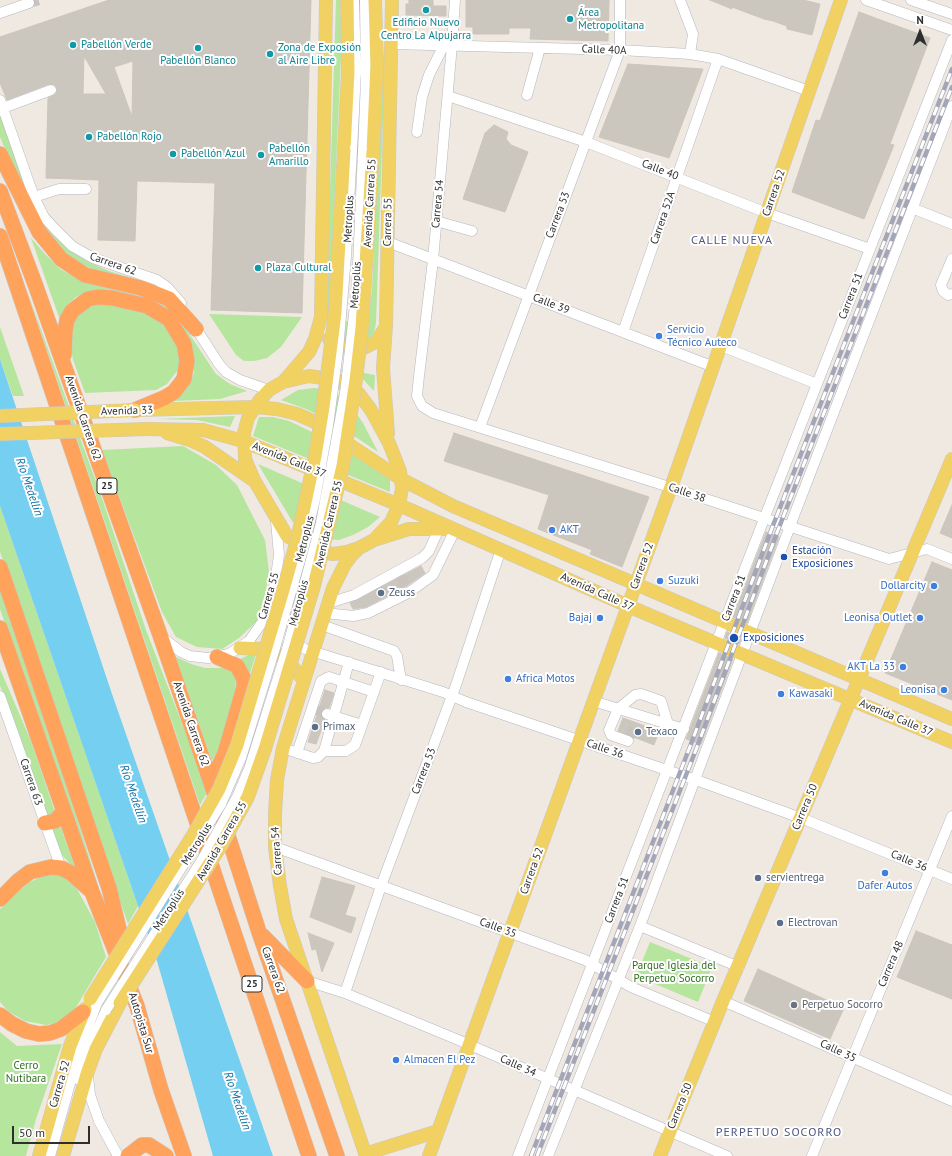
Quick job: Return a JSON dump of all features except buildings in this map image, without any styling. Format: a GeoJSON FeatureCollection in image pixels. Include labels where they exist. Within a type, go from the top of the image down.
{"type":"FeatureCollection","features":[{"type":"Feature","properties":{"kind":"highway"},"geometry":{"type":"LineString","coordinates":[[0,154],[39,232],[61,259],[85,275],[141,288],[169,299],[196,329]]}},
{"type":"Feature","properties":{"kind":"highway","name":"Avenida Carrera 62"},"geometry":{"type":"LineString","coordinates":[[0,190],[65,368],[211,783]]}},
{"type":"Feature","properties":{"kind":"highway","name":"Avenida Carrera 62"},"geometry":{"type":"LineString","coordinates":[[0,236],[309,1156]]}},
{"type":"Feature","properties":{"kind":"highway"},"geometry":{"type":"LineString","coordinates":[[65,368],[64,331],[67,320],[72,311],[88,299],[98,297],[112,298],[147,306],[158,311],[175,327],[184,344],[187,354],[186,372],[180,385],[174,392],[164,398],[135,410]]}},
{"type":"Feature","properties":{"kind":"highway"},"geometry":{"type":"LineString","coordinates":[[0,567],[109,888],[137,1006]]}},
{"type":"Feature","properties":{"kind":"highway"},"geometry":{"type":"LineString","coordinates":[[0,628],[92,892]]}},
{"type":"Feature","properties":{"kind":"highway"},"geometry":{"type":"LineString","coordinates":[[211,783],[225,753],[244,687],[244,679],[237,666],[217,657]]}},
{"type":"Feature","properties":{"kind":"highway","name":"Carrera 62"},"geometry":{"type":"LineString","coordinates":[[211,783],[259,932],[337,1156]]}},
{"type":"Feature","properties":{"kind":"highway"},"geometry":{"type":"LineString","coordinates":[[45,823],[56,821],[64,811]]}},
{"type":"Feature","properties":{"kind":"highway"},"geometry":{"type":"LineString","coordinates":[[0,899],[18,881],[30,872],[41,868],[61,868],[75,876],[92,892]]}},
{"type":"Feature","properties":{"kind":"highway","name":"Autopista Sur"},"geometry":{"type":"LineString","coordinates":[[92,892],[137,1006],[161,1090],[184,1156]]}},
{"type":"Feature","properties":{"kind":"highway"},"geometry":{"type":"LineString","coordinates":[[259,932],[307,981]]}},
{"type":"Feature","properties":{"kind":"highway"},"geometry":{"type":"LineString","coordinates":[[0,1015],[26,1031],[39,1034],[50,1033],[62,1029],[90,1005]]}},
{"type":"Feature","properties":{"kind":"highway"},"geometry":{"type":"LineString","coordinates":[[128,1156],[142,1145],[149,1145],[166,1156]]}},
{"type":"Feature","properties":{"kind":"main road"},"geometry":{"type":"LineString","coordinates":[[326,0],[322,327],[330,339],[341,348],[360,350],[369,347],[377,341],[386,325]]}},
{"type":"Feature","properties":{"kind":"main road"},"geometry":{"type":"LineString","coordinates":[[90,1005],[193,835],[219,789],[234,752],[268,642],[297,540],[315,456],[335,313],[348,151],[347,0]]}},
{"type":"Feature","properties":{"kind":"main road","name":"Avenida Carrera 55"},"geometry":{"type":"LineString","coordinates":[[87,1074],[96,1049],[120,1003],[221,846],[248,797],[265,749],[314,586],[343,466],[362,328],[368,151],[376,39],[375,0]]}},
{"type":"Feature","properties":{"kind":"main road"},"geometry":{"type":"LineString","coordinates":[[376,39],[389,0]]}},
{"type":"Feature","properties":{"kind":"main road","name":"Carrera 55"},"geometry":{"type":"LineString","coordinates":[[389,443],[384,387],[392,0]]}},
{"type":"Feature","properties":{"kind":"main road","name":"Carrera 52"},"geometry":{"type":"LineString","coordinates":[[429,1156],[714,367],[841,0]]}},
{"type":"Feature","properties":{"kind":"main road"},"geometry":{"type":"LineString","coordinates":[[284,382],[309,352],[315,339],[321,317]]}},
{"type":"Feature","properties":{"kind":"main road"},"geometry":{"type":"LineString","coordinates":[[374,540],[391,522],[399,505],[402,488],[397,461],[389,443],[366,402],[347,385],[337,380],[317,376],[298,377],[269,390],[254,407],[248,418],[243,441],[245,459],[254,480],[287,536],[312,550],[333,554],[360,548],[374,540],[409,530],[440,526]]}},
{"type":"Feature","properties":{"kind":"main road","name":"Avenida 33"},"geometry":{"type":"LineString","coordinates":[[0,416],[135,410],[254,407]]}},
{"type":"Feature","properties":{"kind":"main road","name":"Avenida Calle 37"},"geometry":{"type":"LineString","coordinates":[[254,407],[288,411],[307,417],[401,479],[453,506],[724,623],[952,719]]}},
{"type":"Feature","properties":{"kind":"main road"},"geometry":{"type":"LineString","coordinates":[[146,429],[167,433],[197,443],[226,460],[254,480]]}},
{"type":"Feature","properties":{"kind":"main road","name":"Avenida 33"},"geometry":{"type":"LineString","coordinates":[[0,434],[146,429],[203,430],[243,441]]}},
{"type":"Feature","properties":{"kind":"main road","name":"Avenida Calle 37"},"geometry":{"type":"LineString","coordinates":[[243,441],[399,505],[440,526],[455,530],[501,549],[627,605],[952,742]]}},
{"type":"Feature","properties":{"kind":"main road","name":"Carrera 50"},"geometry":{"type":"LineString","coordinates":[[660,1156],[723,1001],[739,967],[913,552],[951,466]]}},
{"type":"Feature","properties":{"kind":"main road","name":"Carrera 54"},"geometry":{"type":"LineString","coordinates":[[360,548],[350,556],[340,571],[325,613],[284,748],[277,780],[275,847],[286,919],[365,1155]]}},
{"type":"Feature","properties":{"kind":"main road"},"geometry":{"type":"LineString","coordinates":[[240,648],[262,649],[278,655],[290,662],[304,681]]}},
{"type":"Feature","properties":{"kind":"main road","name":"Carrera 52"},"geometry":{"type":"LineString","coordinates":[[39,1156],[70,1046],[90,1005]]}},
{"type":"Feature","properties":{"kind":"main road"},"geometry":{"type":"LineString","coordinates":[[63,1156],[87,1074]]}},
{"type":"Feature","properties":{"kind":"main road"},"geometry":{"type":"LineString","coordinates":[[365,1155],[438,1130]]}},
{"type":"Feature","properties":{"kind":"street"},"geometry":{"type":"LineString","coordinates":[[348,151],[356,71],[354,0]]}},
{"type":"Feature","properties":{"kind":"street","name":"Metroplús"},"geometry":{"type":"LineString","coordinates":[[55,1156],[87,1055],[106,1010],[202,860],[238,797],[249,769],[286,649],[321,523],[344,401],[357,288],[368,151],[365,0]]}},
{"type":"Feature","properties":{"kind":"street","name":"Carrera 54"},"geometry":{"type":"LineString","coordinates":[[422,406],[418,401],[418,391],[433,260],[448,96],[448,45],[455,0]]}},
{"type":"Feature","properties":{"kind":"street","name":"Carrera 53"},"geometry":{"type":"LineString","coordinates":[[480,427],[527,295],[620,50],[620,0]]}},
{"type":"Feature","properties":{"kind":"street"},"geometry":{"type":"LineString","coordinates":[[680,0],[693,34],[690,54]]}},
{"type":"Feature","properties":{"kind":"street"},"geometry":{"type":"LineString","coordinates":[[866,0],[952,30]]}},
{"type":"Feature","properties":{"kind":"street"},"geometry":{"type":"LineString","coordinates":[[913,0],[952,14]]}},
{"type":"Feature","properties":{"kind":"street"},"geometry":{"type":"LineString","coordinates":[[0,13],[29,3]]}},
{"type":"Feature","properties":{"kind":"street","name":"Carrera 51"},"geometry":{"type":"LineString","coordinates":[[518,1156],[764,519],[952,40]]}},
{"type":"Feature","properties":{"kind":"street","name":"Calle 40A"},"geometry":{"type":"LineString","coordinates":[[392,44],[620,50],[690,54],[718,59],[809,91]]}},
{"type":"Feature","properties":{"kind":"street"},"geometry":{"type":"LineString","coordinates":[[417,132],[422,97],[429,76],[448,45]]}},
{"type":"Feature","properties":{"kind":"street"},"geometry":{"type":"LineString","coordinates":[[527,95],[540,48]]}},
{"type":"Feature","properties":{"kind":"street","name":"Carrera 52A"},"geometry":{"type":"LineString","coordinates":[[624,332],[718,59]]}},
{"type":"Feature","properties":{"kind":"street"},"geometry":{"type":"LineString","coordinates":[[1,104],[51,90]]}},
{"type":"Feature","properties":{"kind":"street","name":"Calle 40"},"geometry":{"type":"LineString","coordinates":[[448,96],[586,142],[677,176],[767,213],[870,249]]}},
{"type":"Feature","properties":{"kind":"street","name":"Carrera 62"},"geometry":{"type":"LineString","coordinates":[[1,104],[34,197],[44,217],[54,228],[83,253],[101,262],[150,276],[167,286],[181,304],[196,329],[226,372],[240,380],[269,390]]}},
{"type":"Feature","properties":{"kind":"street"},"geometry":{"type":"LineString","coordinates":[[548,1156],[640,926],[790,527],[952,106]]}},
{"type":"Feature","properties":{"kind":"street"},"geometry":{"type":"LineString","coordinates":[[34,197],[59,189],[86,189]]}},
{"type":"Feature","properties":{"kind":"street"},"geometry":{"type":"LineString","coordinates":[[912,208],[952,224]]}},
{"type":"Feature","properties":{"kind":"street"},"geometry":{"type":"LineString","coordinates":[[436,221],[472,231]]}},
{"type":"Feature","properties":{"kind":"street","name":"Calle 39"},"geometry":{"type":"LineString","coordinates":[[388,242],[714,367]]}},
{"type":"Feature","properties":{"kind":"street"},"geometry":{"type":"LineString","coordinates":[[952,259],[940,286],[948,295],[952,294]]}},
{"type":"Feature","properties":{"kind":"street"},"geometry":{"type":"LineString","coordinates":[[721,346],[817,384]]}},
{"type":"Feature","properties":{"kind":"street","name":"Calle 38"},"geometry":{"type":"LineString","coordinates":[[422,406],[433,413],[671,487],[764,519],[889,559],[927,549],[952,558]]}},
{"type":"Feature","properties":{"kind":"street","name":"Carrera 55"},"geometry":{"type":"LineString","coordinates":[[160,635],[174,648],[190,656],[217,657],[240,648],[257,632],[266,612],[278,569],[278,537],[276,519]]}},
{"type":"Feature","properties":{"kind":"street"},"geometry":{"type":"LineString","coordinates":[[325,613],[354,595],[378,585],[400,573],[422,558],[429,551],[440,526]]}},
{"type":"Feature","properties":{"kind":"street"},"geometry":{"type":"LineString","coordinates":[[325,613],[353,616],[368,614],[385,601],[433,575],[455,530]]}},
{"type":"Feature","properties":{"kind":"street","name":"Carrera 53"},"geometry":{"type":"LineString","coordinates":[[345,993],[381,886],[452,696],[501,549]]}},
{"type":"Feature","properties":{"kind":"street","name":"Calle 36"},"geometry":{"type":"LineString","coordinates":[[266,612],[277,630],[294,644],[381,672],[668,770],[801,818],[952,879]]}},
{"type":"Feature","properties":{"kind":"street"},"geometry":{"type":"LineString","coordinates":[[325,613],[394,651],[397,656],[401,680]]}},
{"type":"Feature","properties":{"kind":"street"},"geometry":{"type":"LineString","coordinates":[[284,748],[313,758],[318,757],[324,751],[330,715],[344,682],[349,662]]}},
{"type":"Feature","properties":{"kind":"street"},"geometry":{"type":"LineString","coordinates":[[324,751],[346,751],[352,749],[381,672]]}},
{"type":"Feature","properties":{"kind":"street"},"geometry":{"type":"LineString","coordinates":[[297,753],[313,709],[321,681],[329,677],[374,692]]}},
{"type":"Feature","properties":{"kind":"street"},"geometry":{"type":"LineString","coordinates":[[623,755],[629,739],[609,733],[618,709],[638,694],[660,700],[664,706],[668,724]]}},
{"type":"Feature","properties":{"kind":"street","name":"Carrera 63"},"geometry":{"type":"LineString","coordinates":[[0,696],[61,868]]}},
{"type":"Feature","properties":{"kind":"street"},"geometry":{"type":"LineString","coordinates":[[593,701],[618,709],[637,719],[668,724],[684,729]]}},
{"type":"Feature","properties":{"kind":"street"},"geometry":{"type":"LineString","coordinates":[[297,705],[313,709]]}},
{"type":"Feature","properties":{"kind":"street"},"geometry":{"type":"LineString","coordinates":[[330,715],[362,725]]}},
{"type":"Feature","properties":{"kind":"street","name":"Carrera 48"},"geometry":{"type":"LineString","coordinates":[[812,1156],[952,816]]}},
{"type":"Feature","properties":{"kind":"street","name":"Calle 35"},"geometry":{"type":"LineString","coordinates":[[275,847],[592,964],[631,987],[715,1022]]}},
{"type":"Feature","properties":{"kind":"street"},"geometry":{"type":"LineString","coordinates":[[640,926],[739,967]]}},
{"type":"Feature","properties":{"kind":"street","name":"Calle 34"},"geometry":{"type":"LineString","coordinates":[[307,981],[345,993],[469,1044],[727,1156]]}},
{"type":"Feature","properties":{"kind":"street","name":"Calle 35"},"geometry":{"type":"LineString","coordinates":[[723,1001],[952,1101]]}},
{"type":"Feature","properties":{"kind":"street"},"geometry":{"type":"LineString","coordinates":[[50,1156],[90,1005]]}},
{"type":"Feature","properties":{"kind":"street"},"geometry":{"type":"LineString","coordinates":[[87,1074],[90,1095],[99,1121],[118,1156]]}},
{"type":"Feature","properties":{"kind":"green space"},"geometry":{"type":"Polygon","coordinates":[[[336,0],[340,0],[342,34],[329,319],[368,324],[372,289],[381,87],[386,32],[376,323],[374,333],[369,340],[363,344],[343,342],[327,326],[326,319],[336,0]]]}},
{"type":"Feature","properties":{"kind":"green space"},"geometry":{"type":"Polygon","coordinates":[[[0,115],[42,219],[52,234],[69,250],[87,261],[109,271],[152,284],[106,275],[85,266],[56,247],[20,186],[0,137],[0,115]]]}},
{"type":"Feature","properties":{"kind":"green space"},"geometry":{"type":"Polygon","coordinates":[[[31,238],[60,269],[71,275],[88,282],[144,297],[166,306],[176,314],[216,374],[230,384],[247,391],[220,399],[172,401],[191,380],[194,373],[193,362],[173,318],[88,292],[76,297],[67,305],[60,320],[31,238]]]}},
{"type":"Feature","properties":{"kind":"green space"},"geometry":{"type":"Polygon","coordinates":[[[25,285],[104,504],[146,630],[208,791],[200,805],[25,285]]]}},
{"type":"Feature","properties":{"kind":"green space"},"geometry":{"type":"Polygon","coordinates":[[[99,303],[147,312],[162,322],[176,336],[181,366],[167,384],[156,390],[85,393],[73,360],[69,337],[71,323],[78,312],[99,303]]]}},
{"type":"Feature","properties":{"kind":"green space"},"geometry":{"type":"Polygon","coordinates":[[[209,314],[302,317],[281,347],[267,358],[254,361],[244,361],[236,355],[209,314]]]}},
{"type":"Feature","properties":{"kind":"green space"},"geometry":{"type":"Polygon","coordinates":[[[0,327],[24,396],[13,396],[0,359],[0,327]]]}},
{"type":"Feature","properties":{"kind":"green space"},"geometry":{"type":"Polygon","coordinates":[[[317,365],[375,375],[374,391],[361,377],[317,365]]]}},
{"type":"Feature","properties":{"kind":"green space"},"geometry":{"type":"Polygon","coordinates":[[[314,388],[325,389],[338,395],[350,404],[363,423],[378,452],[333,422],[306,409],[281,400],[298,390],[314,388]]]}},
{"type":"Feature","properties":{"kind":"green space"},"geometry":{"type":"Polygon","coordinates":[[[235,416],[230,427],[197,420],[158,419],[235,416]]]}},
{"type":"Feature","properties":{"kind":"green space"},"geometry":{"type":"Polygon","coordinates":[[[259,417],[273,417],[289,421],[331,441],[390,479],[390,492],[253,436],[259,417]]]}},
{"type":"Feature","properties":{"kind":"green space"},"geometry":{"type":"Polygon","coordinates":[[[183,446],[216,465],[237,485],[265,540],[269,572],[263,607],[256,622],[239,638],[222,649],[197,647],[176,637],[162,612],[102,450],[183,446]]]}},
{"type":"Feature","properties":{"kind":"green space"},"geometry":{"type":"Polygon","coordinates":[[[258,464],[380,517],[368,527],[339,540],[313,538],[302,531],[292,521],[258,464]]]}},
{"type":"Feature","properties":{"kind":"green space"},"geometry":{"type":"Polygon","coordinates":[[[0,506],[138,906],[128,924],[0,552],[0,506]]]}},
{"type":"Feature","properties":{"kind":"green space"},"geometry":{"type":"Polygon","coordinates":[[[0,590],[99,888],[71,815],[0,609],[0,590]]]}},
{"type":"Feature","properties":{"kind":"green space"},"geometry":{"type":"Polygon","coordinates":[[[257,651],[247,683],[238,660],[257,651]]]}},
{"type":"Feature","properties":{"kind":"green space"},"geometry":{"type":"Polygon","coordinates":[[[174,656],[191,664],[205,668],[225,668],[234,674],[236,680],[235,694],[221,744],[212,761],[174,656]]]}},
{"type":"Feature","properties":{"kind":"green space"},"geometry":{"type":"Polygon","coordinates":[[[0,669],[31,741],[55,812],[54,815],[46,815],[12,714],[0,686],[0,669]]]}},
{"type":"Feature","properties":{"kind":"green space"},"geometry":{"type":"Polygon","coordinates":[[[60,825],[76,870],[62,855],[52,828],[60,825]]]}},
{"type":"Feature","properties":{"kind":"green space"},"geometry":{"type":"Polygon","coordinates":[[[61,874],[71,878],[95,922],[106,957],[75,1009],[60,1022],[46,1025],[25,1021],[8,1011],[0,1002],[0,909],[28,883],[45,875],[61,874]]]}},
{"type":"Feature","properties":{"kind":"green space","name":"Parque Iglesia del Perpetuo Socorro"},"geometry":{"type":"Polygon","coordinates":[[[650,942],[712,967],[698,1002],[636,976],[650,942]]]}},
{"type":"Feature","properties":{"kind":"green space","name":"Cerro Nutibara"},"geometry":{"type":"Polygon","coordinates":[[[0,1032],[17,1046],[62,1044],[36,1119],[26,1156],[0,1156],[0,1032]]]}},
{"type":"Feature","properties":{"kind":"water","name":"Río Medellín"},"geometry":{"type":"Polygon","coordinates":[[[0,359],[112,694],[273,1156],[213,1156],[157,961],[0,506],[0,359]]]}},
{"type":"Feature","properties":{"kind":"tunnel"},"geometry":{"type":"LineString","coordinates":[[29,3],[39,0]]}},
{"type":"Feature","properties":{"kind":"tunnel"},"geometry":{"type":"LineString","coordinates":[[401,576],[406,588]]}},
{"type":"Feature","properties":{"kind":"tunnel"},"geometry":{"type":"LineString","coordinates":[[379,587],[384,599]]}},
{"type":"Feature","properties":{"kind":"tunnel"},"geometry":{"type":"LineString","coordinates":[[314,709],[327,714]]}},
{"type":"Feature","properties":{"kind":"tunnel"},"geometry":{"type":"LineString","coordinates":[[630,737],[635,723]]}},
{"type":"Feature","properties":{"kind":"railway"},"geometry":{"type":"LineString","coordinates":[[531,1156],[691,744],[772,528],[952,69]]}},
{"type":"Feature","properties":{"kind":"railway"},"geometry":{"type":"LineString","coordinates":[[537,1156],[697,747],[778,530],[952,87]]}},
{"type":"Feature","properties":{"kind":"place","name":"Edificio Nuevo Centro La Alpujarra"},"geometry":{"type":"Point","coordinates":[426,10]}},
{"type":"Feature","properties":{"kind":"place","name":"Área Metropolitana"},"geometry":{"type":"Point","coordinates":[570,19]}},
{"type":"Feature","properties":{"kind":"place","name":"Pabellón Verde"},"geometry":{"type":"Point","coordinates":[73,45]}},
{"type":"Feature","properties":{"kind":"place","name":"Pabellón Blanco"},"geometry":{"type":"Point","coordinates":[198,48]}},
{"type":"Feature","properties":{"kind":"place","name":"Zona de Exposión al Aire Libre"},"geometry":{"type":"Point","coordinates":[270,54]}},
{"type":"Feature","properties":{"kind":"place","name":"Pabellón Rojo"},"geometry":{"type":"Point","coordinates":[89,137]}},
{"type":"Feature","properties":{"kind":"place","name":"Pabellón Azul"},"geometry":{"type":"Point","coordinates":[173,154]}},
{"type":"Feature","properties":{"kind":"place","name":"Pabellón Amarillo"},"geometry":{"type":"Point","coordinates":[261,155]}},
{"type":"Feature","properties":{"kind":"place","name":"Plaza Cultural"},"geometry":{"type":"Point","coordinates":[258,268]}},
{"type":"Feature","properties":{"kind":"place","name":"Servicio Técnico Auteco"},"geometry":{"type":"Point","coordinates":[659,336]}},
{"type":"Feature","properties":{"kind":"place","name":"AKT"},"geometry":{"type":"Point","coordinates":[552,530]}},
{"type":"Feature","properties":{"kind":"place","name":"Estación Exposiciones"},"geometry":{"type":"Point","coordinates":[784,557]}},
{"type":"Feature","properties":{"kind":"place","name":"Suzuki"},"geometry":{"type":"Point","coordinates":[660,581]}},
{"type":"Feature","properties":{"kind":"place","name":"Dollarcity"},"geometry":{"type":"Point","coordinates":[934,586]}},
{"type":"Feature","properties":{"kind":"place","name":"Zeuss"},"geometry":{"type":"Point","coordinates":[381,593]}},
{"type":"Feature","properties":{"kind":"place","name":"Bajaj"},"geometry":{"type":"Point","coordinates":[600,618]}},
{"type":"Feature","properties":{"kind":"place","name":"Leonisa Outlet"},"geometry":{"type":"Point","coordinates":[920,618]}},
{"type":"Feature","properties":{"kind":"place","name":"Exposiciones"},"geometry":{"type":"Point","coordinates":[734,638]}},
{"type":"Feature","properties":{"kind":"place","name":"AKT La 33"},"geometry":{"type":"Point","coordinates":[903,667]}},
{"type":"Feature","properties":{"kind":"place","name":"Africa Motos"},"geometry":{"type":"Point","coordinates":[508,679]}},
{"type":"Feature","properties":{"kind":"place","name":"Leonisa"},"geometry":{"type":"Point","coordinates":[944,690]}},
{"type":"Feature","properties":{"kind":"place","name":"Kawasaki"},"geometry":{"type":"Point","coordinates":[781,694]}},
{"type":"Feature","properties":{"kind":"place","name":"Primax"},"geometry":{"type":"Point","coordinates":[315,727]}},
{"type":"Feature","properties":{"kind":"place","name":"Texaco"},"geometry":{"type":"Point","coordinates":[638,732]}},
{"type":"Feature","properties":{"kind":"place","name":"Dafer Autos"},"geometry":{"type":"Point","coordinates":[885,873]}},
{"type":"Feature","properties":{"kind":"place","name":"servientrega"},"geometry":{"type":"Point","coordinates":[758,878]}},
{"type":"Feature","properties":{"kind":"place","name":"Electrovan"},"geometry":{"type":"Point","coordinates":[780,923]}},
{"type":"Feature","properties":{"kind":"place","name":"Perpetuo Socorro"},"geometry":{"type":"Point","coordinates":[794,1005]}},
{"type":"Feature","properties":{"kind":"place","name":"Almacen El Pez"},"geometry":{"type":"Point","coordinates":[396,1060]}},
{"type":"Feature","properties":{"kind":"district","name":"CALLE NUEVA"},"geometry":{"type":"Point","coordinates":[732,241]}},
{"type":"Feature","properties":{"kind":"district","name":"PERPETUO SOCORRO"},"geometry":{"type":"Point","coordinates":[779,1133]}}]}
